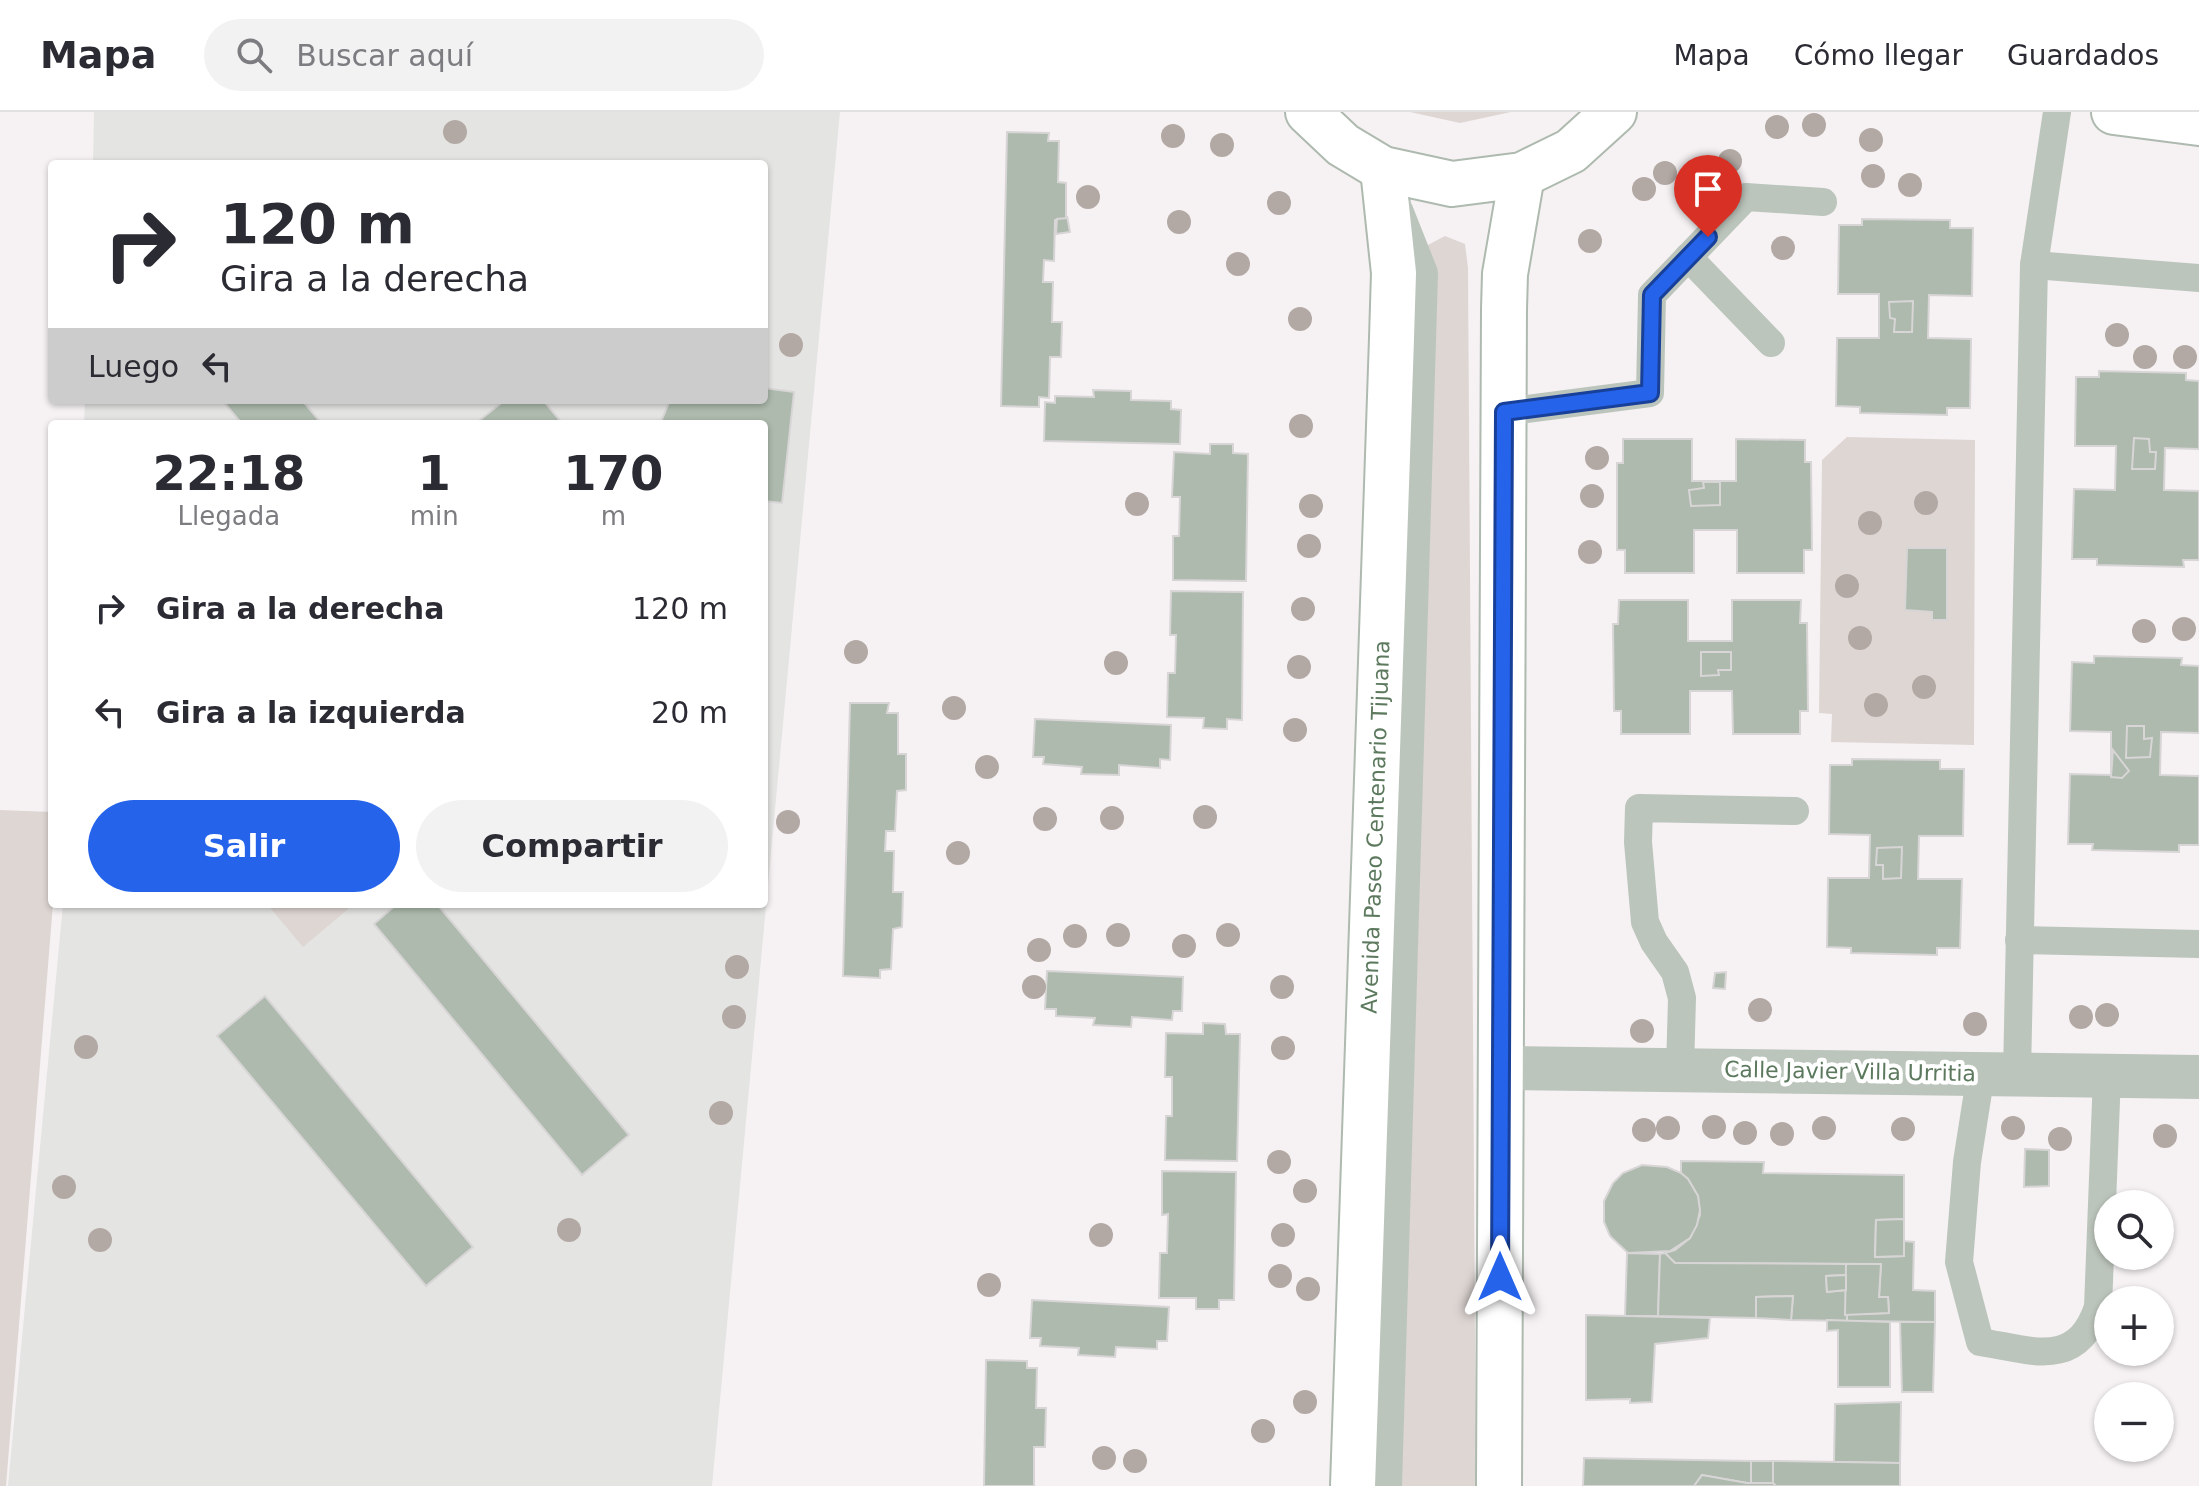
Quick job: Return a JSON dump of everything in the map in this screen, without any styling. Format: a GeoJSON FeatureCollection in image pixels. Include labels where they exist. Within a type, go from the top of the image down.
{"type":"FeatureCollection","features":[{"type":"Feature","properties":{"kind":"main road"},"geometry":{"type":"LineString","coordinates":[[1308,112],[1343,145],[1383,169],[1452,184],[1522,175],[1571,151],[1614,112]]}},
{"type":"Feature","properties":{"kind":"main road"},"geometry":{"type":"LineString","coordinates":[[2114,112],[2199,123]]}},
{"type":"Feature","properties":{"kind":"main road","name":"Avenida Paseo Centenario Tijuana"},"geometry":{"type":"LineString","coordinates":[[1353,1486],[1393,325],[1394,273],[1383,169]]}},
{"type":"Feature","properties":{"kind":"main road"},"geometry":{"type":"LineString","coordinates":[[1499,1486],[1505,274],[1522,175]]}},
{"type":"Feature","properties":{"kind":"street","name":"Calle Javier Villa Urritia"},"geometry":{"type":"LineString","coordinates":[[1501,1068],[2199,1077]]}},
{"type":"Feature","properties":{"kind":"lane"},"geometry":{"type":"LineString","coordinates":[[2057,112],[2034,265],[2019,940],[1999,1074],[1967,1162],[1959,1262],[1980,1342],[2048,1353],[2074,1344],[2091,1329],[2098,1307],[2107,1075]]}},
{"type":"Feature","properties":{"kind":"lane"},"geometry":{"type":"LineString","coordinates":[[1383,169],[1424,273],[1388,1486]]}},
{"type":"Feature","properties":{"kind":"lane"},"geometry":{"type":"LineString","coordinates":[[1481,1486],[1485,273],[1522,175]]}},
{"type":"Feature","properties":{"kind":"lane"},"geometry":{"type":"LineString","coordinates":[[1504,412],[1650,393],[1652,295],[1746,197],[1823,202]]}},
{"type":"Feature","properties":{"kind":"lane"},"geometry":{"type":"LineString","coordinates":[[1688,257],[1771,343]]}},
{"type":"Feature","properties":{"kind":"lane"},"geometry":{"type":"LineString","coordinates":[[2034,265],[2199,278]]}},
{"type":"Feature","properties":{"kind":"lane"},"geometry":{"type":"LineString","coordinates":[[1680,1069],[1682,998],[1675,972],[1654,942],[1645,922],[1638,842],[1639,808],[1795,811]]}},
{"type":"Feature","properties":{"kind":"lane"},"geometry":{"type":"LineString","coordinates":[[2019,940],[2199,944]]}},
{"type":"Feature","properties":{"kind":"shaded area"},"geometry":{"type":"Polygon","coordinates":[[[94,112],[840,112],[768,885],[768,420],[84,420],[85,404],[768,404],[768,160],[93,160],[94,112]]]}},
{"type":"Feature","properties":{"kind":"shaded area"},"geometry":{"type":"Polygon","coordinates":[[[1410,112],[1511,112],[1460,123],[1410,112]]]}},
{"type":"Feature","properties":{"kind":"shaded area"},"geometry":{"type":"Polygon","coordinates":[[[1445,236],[1465,244],[1468,268],[1476,1486],[1389,1486],[1426,246],[1445,236]]]}},
{"type":"Feature","properties":{"kind":"shaded area"},"geometry":{"type":"Polygon","coordinates":[[[1847,437],[1975,440],[1974,745],[1831,742],[1832,714],[1819,713],[1822,460],[1847,437]]]}},
{"type":"Feature","properties":{"kind":"shaded area"},"geometry":{"type":"Polygon","coordinates":[[[0,810],[48,812],[48,908],[53,908],[6,1486],[0,1486],[0,810]]]}},
{"type":"Feature","properties":{"kind":"shaded area"},"geometry":{"type":"Polygon","coordinates":[[[63,908],[766,908],[712,1486],[8,1486],[63,908]]]}},
{"type":"Feature","properties":{"kind":"shaded area"},"geometry":{"type":"Polygon","coordinates":[[[270,908],[349,908],[303,947],[270,908]]]}},
{"type":"Feature","properties":{"kind":"building"},"geometry":{"type":"Polygon","coordinates":[[[1007,132],[1049,133],[1048,141],[1059,141],[1058,182],[1066,183],[1066,220],[1055,220],[1054,261],[1044,260],[1043,282],[1053,282],[1052,322],[1062,322],[1061,357],[1050,357],[1049,398],[1039,397],[1039,407],[1001,406],[1007,132]]]}},
{"type":"Feature","properties":{"kind":"building"},"geometry":{"type":"Polygon","coordinates":[[[1067,216],[1070,232],[1056,234],[1057,219],[1067,216]]]}},
{"type":"Feature","properties":{"kind":"building"},"geometry":{"type":"Polygon","coordinates":[[[1862,219],[1950,220],[1950,228],[1973,228],[1972,296],[1929,295],[1928,338],[1971,339],[1970,408],[1947,408],[1947,415],[1860,413],[1860,407],[1836,406],[1837,338],[1879,338],[1879,294],[1838,294],[1839,225],[1862,225],[1862,219]]]}},
{"type":"Feature","properties":{"kind":"building"},"geometry":{"type":"Polygon","coordinates":[[[1913,301],[1912,332],[1894,332],[1895,319],[1890,318],[1889,302],[1913,301]]]}},
{"type":"Feature","properties":{"kind":"building"},"geometry":{"type":"Polygon","coordinates":[[[2099,371],[2186,373],[2186,380],[2199,381],[2199,449],[2165,448],[2164,490],[2199,491],[2199,560],[2183,560],[2184,567],[2097,565],[2097,559],[2072,559],[2074,489],[2115,490],[2116,446],[2075,446],[2076,377],[2099,377],[2099,371]]]}},
{"type":"Feature","properties":{"kind":"building"},"geometry":{"type":"Polygon","coordinates":[[[768,389],[794,392],[782,503],[768,501],[768,420],[662,420],[668,404],[768,404],[768,389]]]}},
{"type":"Feature","properties":{"kind":"building"},"geometry":{"type":"Polygon","coordinates":[[[1093,390],[1131,391],[1131,400],[1171,401],[1171,409],[1181,410],[1180,444],[1044,441],[1045,402],[1055,403],[1055,396],[1094,397],[1093,390]]]}},
{"type":"Feature","properties":{"kind":"building"},"geometry":{"type":"Polygon","coordinates":[[[225,404],[305,404],[319,420],[239,420],[225,404]]]}},
{"type":"Feature","properties":{"kind":"building"},"geometry":{"type":"Polygon","coordinates":[[[500,404],[546,404],[560,420],[480,420],[500,404]]]}},
{"type":"Feature","properties":{"kind":"building"},"geometry":{"type":"Polygon","coordinates":[[[2134,438],[2149,439],[2150,452],[2156,452],[2155,469],[2132,469],[2134,438]]]}},
{"type":"Feature","properties":{"kind":"building"},"geometry":{"type":"Polygon","coordinates":[[[1623,439],[1692,439],[1692,481],[1736,481],[1736,439],[1805,440],[1805,462],[1811,462],[1812,550],[1804,550],[1804,573],[1737,573],[1737,530],[1694,530],[1694,573],[1625,573],[1625,550],[1617,550],[1617,463],[1623,463],[1623,439]]]}},
{"type":"Feature","properties":{"kind":"building"},"geometry":{"type":"Polygon","coordinates":[[[1210,444],[1233,444],[1233,453],[1248,454],[1246,581],[1173,580],[1173,536],[1179,536],[1180,497],[1172,497],[1174,452],[1210,454],[1210,444]]]}},
{"type":"Feature","properties":{"kind":"building"},"geometry":{"type":"Polygon","coordinates":[[[1703,482],[1720,482],[1720,505],[1691,506],[1689,490],[1704,488],[1703,482]]]}},
{"type":"Feature","properties":{"kind":"building"},"geometry":{"type":"Polygon","coordinates":[[[1907,548],[1947,548],[1947,620],[1932,620],[1932,612],[1905,610],[1907,548]]]}},
{"type":"Feature","properties":{"kind":"building"},"geometry":{"type":"Polygon","coordinates":[[[1171,591],[1243,592],[1242,720],[1227,719],[1227,729],[1203,728],[1204,718],[1167,717],[1168,673],[1175,673],[1176,635],[1170,635],[1171,591]]]}},
{"type":"Feature","properties":{"kind":"building"},"geometry":{"type":"Polygon","coordinates":[[[1619,600],[1688,600],[1688,641],[1732,641],[1732,600],[1801,600],[1800,623],[1807,623],[1808,711],[1800,711],[1800,734],[1733,734],[1732,691],[1690,691],[1690,734],[1621,734],[1621,711],[1614,711],[1613,624],[1618,624],[1619,600]]]}},
{"type":"Feature","properties":{"kind":"building"},"geometry":{"type":"Polygon","coordinates":[[[1701,652],[1731,652],[1731,670],[1718,670],[1719,675],[1701,676],[1701,652]]]}},
{"type":"Feature","properties":{"kind":"building"},"geometry":{"type":"Polygon","coordinates":[[[2094,656],[2182,658],[2181,665],[2199,666],[2199,733],[2161,732],[2160,775],[2199,776],[2199,845],[2179,845],[2179,852],[2092,850],[2093,844],[2068,844],[2070,774],[2111,775],[2111,732],[2070,731],[2072,662],[2094,663],[2094,656]]]}},
{"type":"Feature","properties":{"kind":"building"},"geometry":{"type":"Polygon","coordinates":[[[850,703],[889,703],[887,713],[898,713],[898,754],[906,754],[906,790],[897,791],[895,831],[886,831],[885,851],[894,851],[893,892],[903,892],[902,927],[893,929],[891,969],[880,970],[880,978],[843,976],[850,703]]]}},
{"type":"Feature","properties":{"kind":"building"},"geometry":{"type":"Polygon","coordinates":[[[1035,719],[1171,725],[1170,760],[1160,759],[1160,768],[1119,765],[1119,775],[1081,774],[1082,767],[1043,764],[1044,757],[1033,757],[1035,719]]]}},
{"type":"Feature","properties":{"kind":"building"},"geometry":{"type":"Polygon","coordinates":[[[2127,726],[2144,726],[2144,739],[2152,738],[2150,757],[2126,758],[2127,726]]]}},
{"type":"Feature","properties":{"kind":"building"},"geometry":{"type":"Polygon","coordinates":[[[2113,750],[2129,771],[2122,778],[2111,777],[2113,750]]]}},
{"type":"Feature","properties":{"kind":"building"},"geometry":{"type":"Polygon","coordinates":[[[1852,759],[1940,760],[1940,769],[1964,769],[1963,836],[1919,836],[1918,879],[1962,879],[1960,948],[1937,948],[1937,955],[1851,953],[1851,948],[1827,947],[1828,878],[1869,878],[1870,835],[1829,834],[1830,765],[1852,765],[1852,759]]]}},
{"type":"Feature","properties":{"kind":"building"},"geometry":{"type":"Polygon","coordinates":[[[1902,847],[1901,878],[1883,879],[1883,865],[1876,865],[1877,848],[1902,847]]]}},
{"type":"Feature","properties":{"kind":"building"},"geometry":{"type":"Polygon","coordinates":[[[392,908],[440,908],[629,1135],[582,1175],[374,924],[392,908]]]}},
{"type":"Feature","properties":{"kind":"building"},"geometry":{"type":"Polygon","coordinates":[[[1047,971],[1183,977],[1182,1011],[1173,1011],[1172,1020],[1132,1017],[1131,1027],[1093,1025],[1095,1018],[1056,1016],[1056,1009],[1045,1009],[1047,971]]]}},
{"type":"Feature","properties":{"kind":"building"},"geometry":{"type":"Polygon","coordinates":[[[1726,972],[1725,989],[1713,988],[1715,973],[1726,972]]]}},
{"type":"Feature","properties":{"kind":"building"},"geometry":{"type":"Polygon","coordinates":[[[265,996],[473,1247],[426,1286],[217,1036],[265,996]]]}},
{"type":"Feature","properties":{"kind":"building"},"geometry":{"type":"Polygon","coordinates":[[[1203,1023],[1225,1024],[1226,1034],[1240,1034],[1237,1161],[1165,1160],[1166,1116],[1172,1116],[1172,1077],[1165,1077],[1166,1033],[1203,1034],[1203,1023]]]}},
{"type":"Feature","properties":{"kind":"building"},"geometry":{"type":"Polygon","coordinates":[[[2025,1149],[2049,1150],[2049,1186],[2024,1187],[2025,1149]]]}},
{"type":"Feature","properties":{"kind":"building"},"geometry":{"type":"Polygon","coordinates":[[[1681,1161],[1764,1162],[1763,1173],[1904,1175],[1904,1219],[1876,1220],[1875,1257],[1904,1256],[1903,1241],[1914,1242],[1913,1290],[1935,1291],[1935,1322],[1847,1321],[1847,1314],[1889,1313],[1888,1297],[1879,1297],[1881,1264],[1675,1263],[1665,1253],[1675,1250],[1690,1238],[1700,1215],[1698,1196],[1681,1173],[1681,1161]]]}},
{"type":"Feature","properties":{"kind":"building"},"geometry":{"type":"Polygon","coordinates":[[[1642,1165],[1667,1167],[1681,1173],[1698,1196],[1700,1210],[1697,1225],[1690,1238],[1670,1251],[1628,1253],[1610,1236],[1604,1222],[1604,1201],[1613,1183],[1623,1173],[1642,1165]]]}},
{"type":"Feature","properties":{"kind":"building"},"geometry":{"type":"Polygon","coordinates":[[[1162,1171],[1236,1172],[1234,1300],[1219,1300],[1219,1309],[1196,1309],[1196,1298],[1159,1298],[1160,1253],[1167,1253],[1168,1214],[1162,1215],[1162,1171]]]}},
{"type":"Feature","properties":{"kind":"building"},"geometry":{"type":"Polygon","coordinates":[[[1904,1219],[1904,1256],[1875,1257],[1876,1220],[1904,1219]]]}},
{"type":"Feature","properties":{"kind":"building"},"geometry":{"type":"Polygon","coordinates":[[[1627,1253],[1660,1254],[1658,1316],[1625,1316],[1627,1253]]]}},
{"type":"Feature","properties":{"kind":"building"},"geometry":{"type":"Polygon","coordinates":[[[1665,1253],[1675,1263],[1846,1264],[1846,1275],[1826,1276],[1827,1292],[1846,1290],[1847,1321],[1791,1320],[1793,1296],[1756,1297],[1756,1318],[1658,1316],[1660,1254],[1665,1253]]]}},
{"type":"Feature","properties":{"kind":"building"},"geometry":{"type":"Polygon","coordinates":[[[1846,1264],[1881,1264],[1879,1297],[1888,1297],[1889,1313],[1845,1315],[1846,1264]]]}},
{"type":"Feature","properties":{"kind":"building"},"geometry":{"type":"Polygon","coordinates":[[[1846,1275],[1846,1290],[1827,1292],[1826,1276],[1846,1275]]]}},
{"type":"Feature","properties":{"kind":"building"},"geometry":{"type":"Polygon","coordinates":[[[1793,1296],[1791,1320],[1756,1318],[1756,1297],[1793,1296]]]}},
{"type":"Feature","properties":{"kind":"building"},"geometry":{"type":"Polygon","coordinates":[[[1032,1300],[1169,1307],[1167,1341],[1157,1341],[1157,1349],[1116,1347],[1115,1357],[1078,1355],[1079,1348],[1040,1346],[1041,1338],[1030,1338],[1032,1300]]]}},
{"type":"Feature","properties":{"kind":"building"},"geometry":{"type":"Polygon","coordinates":[[[1586,1315],[1710,1318],[1708,1338],[1655,1344],[1652,1402],[1586,1400],[1586,1315]]]}},
{"type":"Feature","properties":{"kind":"building"},"geometry":{"type":"Polygon","coordinates":[[[1827,1320],[1890,1322],[1890,1387],[1838,1387],[1838,1330],[1827,1331],[1827,1320]]]}},
{"type":"Feature","properties":{"kind":"building"},"geometry":{"type":"Polygon","coordinates":[[[1900,1322],[1935,1322],[1933,1392],[1902,1392],[1900,1322]]]}},
{"type":"Feature","properties":{"kind":"building"},"geometry":{"type":"Polygon","coordinates":[[[986,1360],[1027,1361],[1027,1368],[1037,1368],[1036,1408],[1046,1408],[1045,1447],[1034,1447],[1034,1486],[984,1486],[986,1360]]]}},
{"type":"Feature","properties":{"kind":"building"},"geometry":{"type":"Polygon","coordinates":[[[1901,1402],[1900,1463],[1834,1462],[1835,1404],[1901,1402]]]}},
{"type":"Feature","properties":{"kind":"building"},"geometry":{"type":"Polygon","coordinates":[[[1584,1458],[1751,1461],[1751,1483],[1702,1475],[1694,1486],[1583,1486],[1584,1458]]]}},
{"type":"Feature","properties":{"kind":"building"},"geometry":{"type":"Polygon","coordinates":[[[1751,1461],[1773,1461],[1773,1483],[1751,1483],[1751,1461]]]}},
{"type":"Feature","properties":{"kind":"building"},"geometry":{"type":"Polygon","coordinates":[[[1773,1461],[1900,1463],[1900,1486],[1776,1486],[1773,1483],[1773,1461]]]}},
{"type":"Feature","properties":{"kind":"building"},"geometry":{"type":"Polygon","coordinates":[[[1702,1475],[1747,1483],[1773,1483],[1776,1486],[1694,1486],[1702,1475]]]}},
{"type":"Feature","properties":{"kind":"route"},"geometry":{"type":"LineString","coordinates":[[1500,1277],[1504,412],[1650,393],[1652,295],[1708,237]]}}]}
